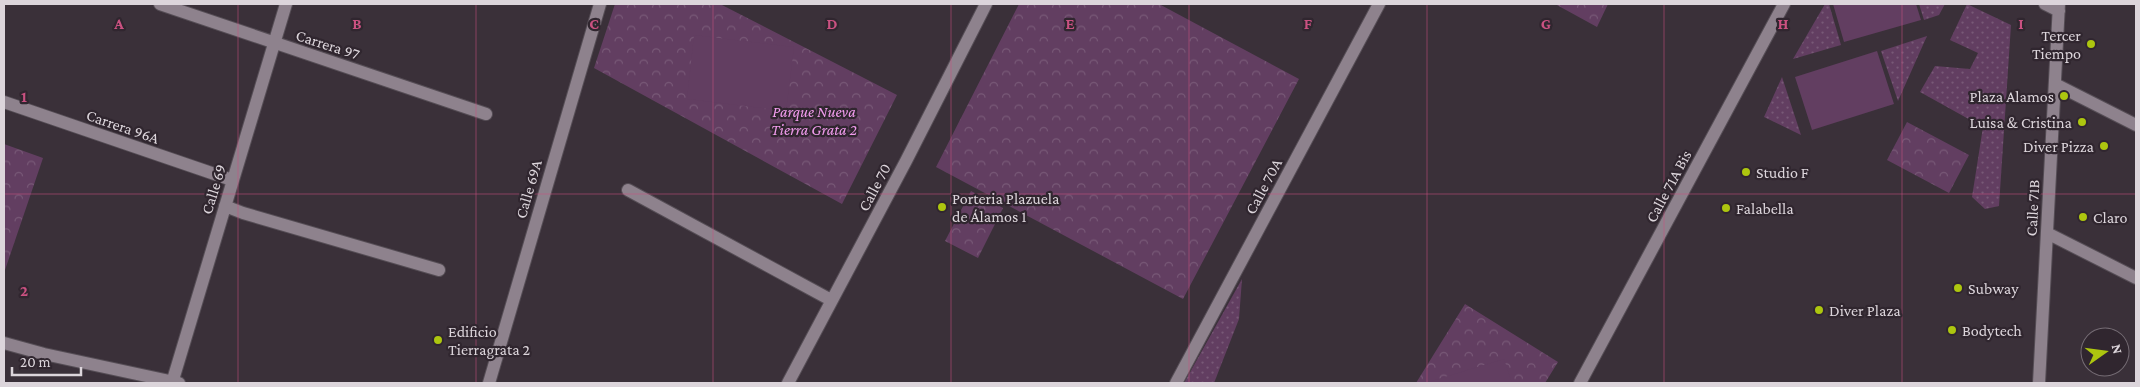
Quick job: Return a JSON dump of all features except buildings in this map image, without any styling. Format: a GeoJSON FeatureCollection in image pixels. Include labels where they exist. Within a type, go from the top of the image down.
{"type":"FeatureCollection","features":[{"type":"Feature","properties":{"kind":"street","name":"Carrera 97"},"geometry":{"type":"LineString","coordinates":[[160,4],[486,114]]}},
{"type":"Feature","properties":{"kind":"street","name":"Calle 69"},"geometry":{"type":"LineString","coordinates":[[175,383],[232,180],[286,4]]}},
{"type":"Feature","properties":{"kind":"street","name":"Calle 69A"},"geometry":{"type":"LineString","coordinates":[[489,383],[600,4]]}},
{"type":"Feature","properties":{"kind":"street","name":"Calle 70"},"geometry":{"type":"LineString","coordinates":[[788,383],[889,194],[986,4]]}},
{"type":"Feature","properties":{"kind":"street","name":"Calle 70A"},"geometry":{"type":"LineString","coordinates":[[1176,383],[1379,4]]}},
{"type":"Feature","properties":{"kind":"street","name":"Calle 71A Bis"},"geometry":{"type":"LineString","coordinates":[[1580,383],[1784,4]]}},
{"type":"Feature","properties":{"kind":"street"},"geometry":{"type":"LineString","coordinates":[[2045,4],[2059,7]]}},
{"type":"Feature","properties":{"kind":"street","name":"Calle 71B"},"geometry":{"type":"LineString","coordinates":[[2039,383],[2059,7]]}},
{"type":"Feature","properties":{"kind":"street"},"geometry":{"type":"LineString","coordinates":[[2055,84],[2136,125]]}},
{"type":"Feature","properties":{"kind":"street","name":"Carrera 96A"},"geometry":{"type":"LineString","coordinates":[[4,102],[232,180]]}},
{"type":"Feature","properties":{"kind":"street"},"geometry":{"type":"LineString","coordinates":[[628,190],[831,300]]}},
{"type":"Feature","properties":{"kind":"street"},"geometry":{"type":"LineString","coordinates":[[225,206],[242,213],[439,270]]}},
{"type":"Feature","properties":{"kind":"street"},"geometry":{"type":"LineString","coordinates":[[2047,233],[2136,278]]}},
{"type":"Feature","properties":{"kind":"street"},"geometry":{"type":"LineString","coordinates":[[4,343],[44,354],[175,383]]}},
{"type":"Feature","properties":{"kind":"green space","name":"Parque Nueva Tierra Grata 2"},"geometry":{"type":"Polygon","coordinates":[[[615,4],[720,4],[897,95],[842,204],[594,68],[615,4]]]}},
{"type":"Feature","properties":{"kind":"green space"},"geometry":{"type":"Polygon","coordinates":[[[1019,4],[1159,4],[1299,79],[1183,299],[936,167],[1019,4]]]}},
{"type":"Feature","properties":{"kind":"green space"},"geometry":{"type":"Polygon","coordinates":[[[1555,4],[1608,4],[1597,27],[1555,4]]]}},
{"type":"Feature","properties":{"kind":"green space"},"geometry":{"type":"Polygon","coordinates":[[[1825,4],[1829,4],[1841,45],[1793,59],[1825,4]]]}},
{"type":"Feature","properties":{"kind":"green space"},"geometry":{"type":"Polygon","coordinates":[[[1833,4],[1916,4],[1921,20],[1844,42],[1833,4]]]}},
{"type":"Feature","properties":{"kind":"green space"},"geometry":{"type":"Polygon","coordinates":[[[1919,4],[1945,4],[1939,15],[1924,20],[1919,4]]]}},
{"type":"Feature","properties":{"kind":"green space"},"geometry":{"type":"Polygon","coordinates":[[[1967,4],[2011,25],[1999,206],[1985,209],[1972,197],[1983,127],[1920,92],[1935,66],[1970,69],[1978,53],[1950,40],[1967,4]]]}},
{"type":"Feature","properties":{"kind":"green space"},"geometry":{"type":"Polygon","coordinates":[[[694,35],[794,47],[786,111],[687,99],[694,35]]]}},
{"type":"Feature","properties":{"kind":"green space"},"geometry":{"type":"Polygon","coordinates":[[[1927,36],[1898,101],[1881,51],[1927,36]]]}},
{"type":"Feature","properties":{"kind":"green space"},"geometry":{"type":"Polygon","coordinates":[[[1877,51],[1894,104],[1812,130],[1795,77],[1877,51]]]}},
{"type":"Feature","properties":{"kind":"green space"},"geometry":{"type":"Polygon","coordinates":[[[1782,77],[1801,135],[1764,117],[1782,77]]]}},
{"type":"Feature","properties":{"kind":"green space"},"geometry":{"type":"Polygon","coordinates":[[[1907,122],[1969,155],[1949,193],[1887,160],[1907,122]]]}},
{"type":"Feature","properties":{"kind":"green space"},"geometry":{"type":"Polygon","coordinates":[[[4,144],[43,158],[4,273],[4,144]]]}},
{"type":"Feature","properties":{"kind":"green space"},"geometry":{"type":"Polygon","coordinates":[[[971,191],[1003,208],[978,258],[945,241],[971,191]]]}},
{"type":"Feature","properties":{"kind":"green space"},"geometry":{"type":"Polygon","coordinates":[[[1242,279],[1239,319],[1214,383],[1184,383],[1242,279]]]}},
{"type":"Feature","properties":{"kind":"green space"},"geometry":{"type":"Polygon","coordinates":[[[1465,304],[1558,362],[1545,383],[1416,383],[1465,304]]]}},
{"type":"Feature","properties":{"kind":"green space"},"geometry":{"type":"Polygon","coordinates":[[[1504,359],[1512,383],[1425,383],[1504,359]]]}},
{"type":"Feature","properties":{"kind":"place","name":"Tercer Tiempo"},"geometry":{"type":"Point","coordinates":[2091,44]}},
{"type":"Feature","properties":{"kind":"place","name":"Plaza Alamos"},"geometry":{"type":"Point","coordinates":[2064,96]}},
{"type":"Feature","properties":{"kind":"place","name":"Luisa & Cristina"},"geometry":{"type":"Point","coordinates":[2082,122]}},
{"type":"Feature","properties":{"kind":"place","name":"Diver Pizza"},"geometry":{"type":"Point","coordinates":[2104,146]}},
{"type":"Feature","properties":{"kind":"place","name":"Studio F"},"geometry":{"type":"Point","coordinates":[1746,172]}},
{"type":"Feature","properties":{"kind":"place","name":"Porteria Plazuela de Álamos 1"},"geometry":{"type":"Point","coordinates":[942,207]}},
{"type":"Feature","properties":{"kind":"place","name":"Falabella"},"geometry":{"type":"Point","coordinates":[1726,208]}},
{"type":"Feature","properties":{"kind":"place","name":"Claro"},"geometry":{"type":"Point","coordinates":[2083,217]}},
{"type":"Feature","properties":{"kind":"place","name":"Subway"},"geometry":{"type":"Point","coordinates":[1958,288]}},
{"type":"Feature","properties":{"kind":"place","name":"Diver Plaza"},"geometry":{"type":"Point","coordinates":[1819,310]}},
{"type":"Feature","properties":{"kind":"place","name":"Bodytech"},"geometry":{"type":"Point","coordinates":[1952,330]}},
{"type":"Feature","properties":{"kind":"place","name":"Edificio Tierragrata 2"},"geometry":{"type":"Point","coordinates":[438,340]}}]}
